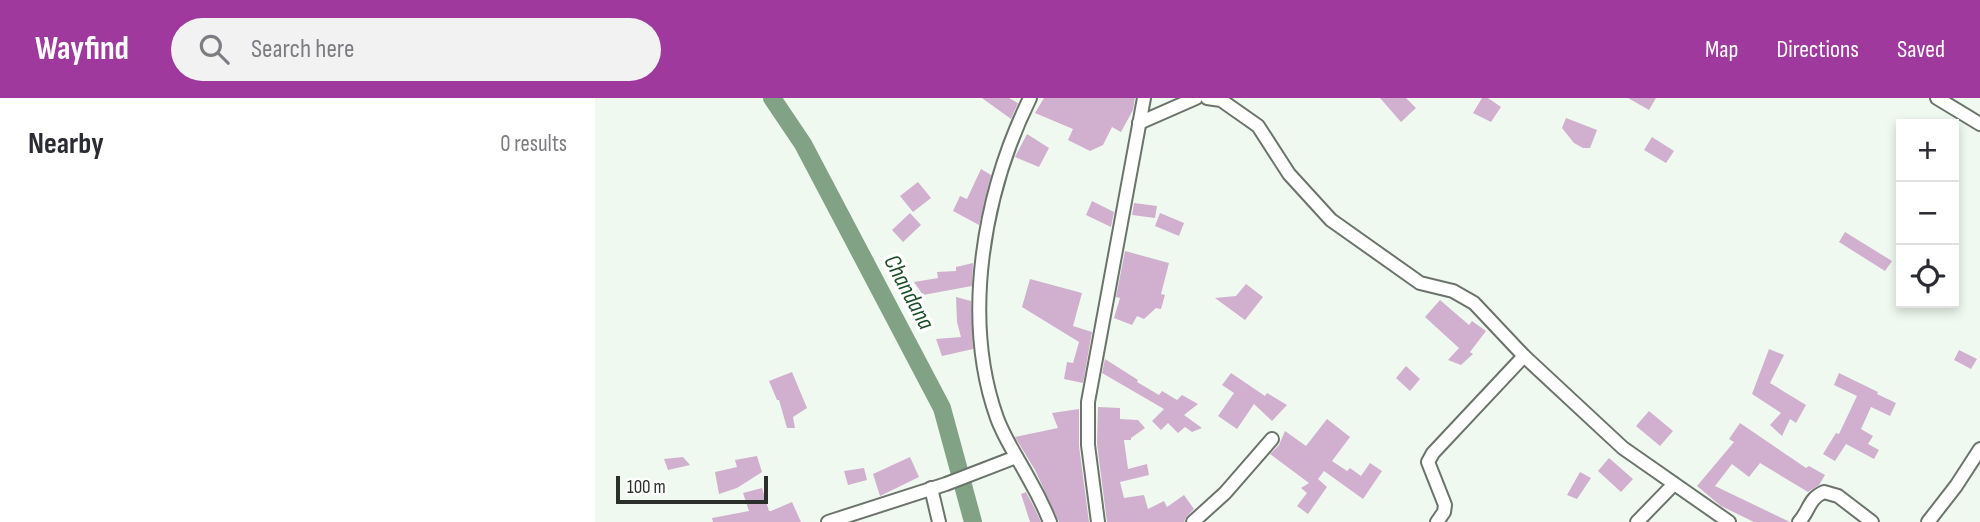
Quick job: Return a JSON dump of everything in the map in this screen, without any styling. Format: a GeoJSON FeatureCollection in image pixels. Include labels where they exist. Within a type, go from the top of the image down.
{"type":"FeatureCollection","features":[{"type":"Feature","properties":{"kind":"street"},"geometry":{"type":"LineString","coordinates":[[1030,98],[1010,142],[996,190],[981,266],[979,299],[982,358],[988,390],[1004,435],[1050,522]]}},
{"type":"Feature","properties":{"kind":"street"},"geometry":{"type":"LineString","coordinates":[[1098,522],[1087,402],[1144,98]]}},
{"type":"Feature","properties":{"kind":"street"},"geometry":{"type":"LineString","coordinates":[[1139,123],[1196,98]]}},
{"type":"Feature","properties":{"kind":"street"},"geometry":{"type":"LineString","coordinates":[[1207,98],[1221,100],[1258,126],[1289,174],[1331,220],[1420,284],[1453,291],[1474,303],[1524,356],[1623,448],[1729,522]]}},
{"type":"Feature","properties":{"kind":"street"},"geometry":{"type":"LineString","coordinates":[[1937,98],[1980,124]]}},
{"type":"Feature","properties":{"kind":"street"},"geometry":{"type":"LineString","coordinates":[[1437,522],[1445,505],[1428,462],[1433,453],[1524,356]]}},
{"type":"Feature","properties":{"kind":"street"},"geometry":{"type":"LineString","coordinates":[[1193,522],[1226,494],[1272,439]]}},
{"type":"Feature","properties":{"kind":"street"},"geometry":{"type":"LineString","coordinates":[[1928,522],[1957,486],[1980,449]]}},
{"type":"Feature","properties":{"kind":"street"},"geometry":{"type":"LineString","coordinates":[[828,522],[946,484],[1016,457]]}},
{"type":"Feature","properties":{"kind":"street"},"geometry":{"type":"LineString","coordinates":[[1637,522],[1674,484]]}},
{"type":"Feature","properties":{"kind":"street"},"geometry":{"type":"LineString","coordinates":[[931,488],[939,522]]}},
{"type":"Feature","properties":{"kind":"street"},"geometry":{"type":"LineString","coordinates":[[1799,522],[1806,514],[1809,503],[1824,492],[1838,496],[1872,522]]}},
{"type":"Feature","properties":{"kind":"building"},"geometry":{"type":"Polygon","coordinates":[[[982,98],[1009,98],[1018,103],[1011,119],[982,98]]]}},
{"type":"Feature","properties":{"kind":"building"},"geometry":{"type":"Polygon","coordinates":[[[1044,98],[1135,98],[1133,110],[1121,132],[1112,127],[1103,145],[1090,151],[1068,140],[1073,129],[1035,113],[1044,98]]]}},
{"type":"Feature","properties":{"kind":"building"},"geometry":{"type":"Polygon","coordinates":[[[1380,98],[1406,98],[1416,108],[1401,122],[1380,98]]]}},
{"type":"Feature","properties":{"kind":"building"},"geometry":{"type":"Polygon","coordinates":[[[1482,98],[1488,98],[1501,107],[1491,122],[1473,113],[1482,98]]]}},
{"type":"Feature","properties":{"kind":"building"},"geometry":{"type":"Polygon","coordinates":[[[1628,98],[1656,98],[1649,110],[1628,98]]]}},
{"type":"Feature","properties":{"kind":"building"},"geometry":{"type":"Polygon","coordinates":[[[1566,118],[1597,130],[1590,148],[1574,143],[1562,128],[1566,118]]]}},
{"type":"Feature","properties":{"kind":"building"},"geometry":{"type":"Polygon","coordinates":[[[1027,134],[1049,148],[1039,167],[1015,157],[1027,134]]]}},
{"type":"Feature","properties":{"kind":"building"},"geometry":{"type":"Polygon","coordinates":[[[1652,137],[1674,151],[1666,163],[1644,150],[1652,137]]]}},
{"type":"Feature","properties":{"kind":"building"},"geometry":{"type":"Polygon","coordinates":[[[981,169],[991,175],[979,225],[953,211],[960,196],[967,199],[981,169]]]}},
{"type":"Feature","properties":{"kind":"building"},"geometry":{"type":"Polygon","coordinates":[[[918,182],[931,198],[913,212],[900,196],[918,182]]]}},
{"type":"Feature","properties":{"kind":"building"},"geometry":{"type":"Polygon","coordinates":[[[1092,201],[1114,212],[1111,227],[1086,215],[1092,201]]]}},
{"type":"Feature","properties":{"kind":"building"},"geometry":{"type":"Polygon","coordinates":[[[1134,203],[1157,206],[1155,218],[1132,215],[1134,203]]]}},
{"type":"Feature","properties":{"kind":"building"},"geometry":{"type":"Polygon","coordinates":[[[910,213],[921,225],[903,242],[892,230],[910,213]]]}},
{"type":"Feature","properties":{"kind":"building"},"geometry":{"type":"Polygon","coordinates":[[[1160,213],[1184,223],[1179,236],[1155,226],[1160,213]]]}},
{"type":"Feature","properties":{"kind":"building"},"geometry":{"type":"Polygon","coordinates":[[[1845,232],[1892,261],[1885,271],[1839,242],[1845,232]]]}},
{"type":"Feature","properties":{"kind":"building"},"geometry":{"type":"Polygon","coordinates":[[[1125,251],[1169,263],[1161,294],[1165,295],[1161,309],[1156,308],[1144,319],[1137,316],[1132,325],[1114,318],[1120,298],[1116,297],[1125,251]]]}},
{"type":"Feature","properties":{"kind":"building"},"geometry":{"type":"Polygon","coordinates":[[[973,263],[972,286],[923,295],[914,282],[938,278],[937,272],[956,271],[956,267],[973,263]]]}},
{"type":"Feature","properties":{"kind":"building"},"geometry":{"type":"Polygon","coordinates":[[[1030,279],[1082,293],[1073,326],[1092,332],[1083,383],[1064,379],[1067,362],[1073,363],[1079,342],[1022,307],[1030,279]]]}},
{"type":"Feature","properties":{"kind":"building"},"geometry":{"type":"Polygon","coordinates":[[[1246,284],[1263,297],[1245,320],[1215,298],[1236,296],[1246,284]]]}},
{"type":"Feature","properties":{"kind":"building"},"geometry":{"type":"Polygon","coordinates":[[[956,297],[971,301],[973,349],[942,356],[936,339],[961,337],[957,322],[956,297]]]}},
{"type":"Feature","properties":{"kind":"building"},"geometry":{"type":"Polygon","coordinates":[[[1440,300],[1469,325],[1472,321],[1486,331],[1470,352],[1473,354],[1461,365],[1448,360],[1459,348],[1425,317],[1440,300]]]}},
{"type":"Feature","properties":{"kind":"building"},"geometry":{"type":"Polygon","coordinates":[[[1769,349],[1784,355],[1770,383],[1806,405],[1796,423],[1790,419],[1782,436],[1770,425],[1781,413],[1752,394],[1769,349]]]}},
{"type":"Feature","properties":{"kind":"building"},"geometry":{"type":"Polygon","coordinates":[[[1959,350],[1977,359],[1971,369],[1954,360],[1959,350]]]}},
{"type":"Feature","properties":{"kind":"building"},"geometry":{"type":"Polygon","coordinates":[[[1105,359],[1159,395],[1162,391],[1177,400],[1182,395],[1198,404],[1184,415],[1202,428],[1192,432],[1185,427],[1178,433],[1168,423],[1161,430],[1152,421],[1164,409],[1102,373],[1105,359]]]}},
{"type":"Feature","properties":{"kind":"building"},"geometry":{"type":"Polygon","coordinates":[[[1406,366],[1420,379],[1410,391],[1396,378],[1406,366]]]}},
{"type":"Feature","properties":{"kind":"building"},"geometry":{"type":"Polygon","coordinates":[[[792,372],[807,408],[793,417],[795,428],[787,428],[779,400],[769,381],[792,372]]]}},
{"type":"Feature","properties":{"kind":"building"},"geometry":{"type":"Polygon","coordinates":[[[1231,373],[1265,396],[1267,393],[1287,405],[1272,421],[1254,404],[1237,429],[1218,416],[1234,393],[1222,385],[1231,373]]]}},
{"type":"Feature","properties":{"kind":"building"},"geometry":{"type":"Polygon","coordinates":[[[1839,373],[1896,403],[1890,416],[1871,407],[1861,429],[1873,436],[1868,444],[1879,450],[1874,459],[1846,444],[1835,461],[1823,454],[1836,433],[1839,434],[1857,396],[1834,385],[1839,373]]]}},
{"type":"Feature","properties":{"kind":"building"},"geometry":{"type":"Polygon","coordinates":[[[1098,407],[1120,408],[1120,419],[1138,420],[1145,428],[1131,440],[1124,440],[1128,469],[1147,464],[1149,475],[1120,482],[1124,498],[1144,495],[1148,509],[1164,501],[1167,507],[1184,495],[1194,509],[1184,522],[1107,522],[1097,444],[1098,407]]]}},
{"type":"Feature","properties":{"kind":"building"},"geometry":{"type":"Polygon","coordinates":[[[1079,409],[1079,446],[1089,522],[1059,522],[1035,470],[1015,437],[1058,428],[1052,413],[1079,409]]]}},
{"type":"Feature","properties":{"kind":"building"},"geometry":{"type":"Polygon","coordinates":[[[1649,411],[1673,431],[1660,446],[1636,426],[1649,411]]]}},
{"type":"Feature","properties":{"kind":"building"},"geometry":{"type":"Polygon","coordinates":[[[1327,419],[1350,437],[1332,461],[1361,476],[1370,463],[1382,471],[1363,499],[1324,471],[1318,479],[1327,487],[1308,514],[1297,506],[1307,493],[1301,488],[1309,483],[1270,454],[1279,445],[1285,431],[1306,446],[1327,419]]]}},
{"type":"Feature","properties":{"kind":"building"},"geometry":{"type":"Polygon","coordinates":[[[1740,423],[1806,468],[1809,466],[1825,475],[1819,485],[1808,492],[1760,463],[1749,477],[1732,464],[1715,486],[1790,522],[1754,522],[1721,506],[1697,486],[1734,442],[1729,439],[1740,423]]]}},
{"type":"Feature","properties":{"kind":"building"},"geometry":{"type":"Polygon","coordinates":[[[757,456],[762,472],[737,488],[719,494],[715,472],[737,467],[735,460],[757,456]]]}},
{"type":"Feature","properties":{"kind":"building"},"geometry":{"type":"Polygon","coordinates":[[[683,457],[690,465],[668,470],[664,459],[683,457]]]}},
{"type":"Feature","properties":{"kind":"building"},"geometry":{"type":"Polygon","coordinates":[[[910,457],[919,477],[880,496],[873,474],[910,457]]]}},
{"type":"Feature","properties":{"kind":"building"},"geometry":{"type":"Polygon","coordinates":[[[1609,458],[1633,479],[1621,492],[1598,471],[1609,458]]]}},
{"type":"Feature","properties":{"kind":"building"},"geometry":{"type":"Polygon","coordinates":[[[864,468],[867,480],[848,485],[844,471],[864,468]]]}},
{"type":"Feature","properties":{"kind":"building"},"geometry":{"type":"Polygon","coordinates":[[[1580,472],[1591,478],[1577,499],[1567,495],[1580,472]]]}},
{"type":"Feature","properties":{"kind":"building"},"geometry":{"type":"Polygon","coordinates":[[[762,488],[769,511],[792,502],[801,522],[713,522],[712,518],[749,511],[743,493],[762,488]]]}},
{"type":"Feature","properties":{"kind":"building"},"geometry":{"type":"Polygon","coordinates":[[[1026,492],[1041,522],[1030,522],[1021,494],[1026,492]]]}},
{"type":"Feature","properties":{"kind":"waterway","name":"Chandana"},"geometry":{"type":"LineString","coordinates":[[772,98],[803,144],[942,408],[973,522]]}}]}
